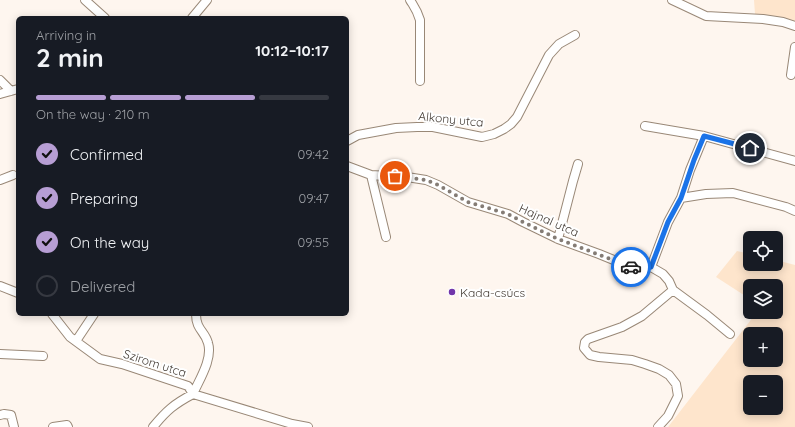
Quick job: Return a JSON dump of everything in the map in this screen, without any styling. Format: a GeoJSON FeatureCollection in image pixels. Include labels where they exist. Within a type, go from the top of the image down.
{"type":"FeatureCollection","features":[{"type":"Feature","properties":{"kind":"street"},"geometry":{"type":"LineString","coordinates":[[85,0],[103,16]]}},
{"type":"Feature","properties":{"kind":"street"},"geometry":{"type":"LineString","coordinates":[[194,16],[207,0]]}},
{"type":"Feature","properties":{"kind":"street"},"geometry":{"type":"LineString","coordinates":[[410,0],[418,12],[420,20],[420,81]]}},
{"type":"Feature","properties":{"kind":"street"},"geometry":{"type":"LineString","coordinates":[[672,0],[706,16],[763,19],[783,22],[795,26]]}},
{"type":"Feature","properties":{"kind":"street","name":"Alkony utca"},"geometry":{"type":"LineString","coordinates":[[349,140],[358,135],[396,128],[433,128],[482,137],[504,130],[517,117],[549,55],[559,44],[575,35]]}},
{"type":"Feature","properties":{"kind":"street"},"geometry":{"type":"LineString","coordinates":[[791,75],[795,47]]}},
{"type":"Feature","properties":{"kind":"street"},"geometry":{"type":"LineString","coordinates":[[0,80],[14,90]]}},
{"type":"Feature","properties":{"kind":"street"},"geometry":{"type":"LineString","coordinates":[[0,94],[14,90]]}},
{"type":"Feature","properties":{"kind":"street"},"geometry":{"type":"LineString","coordinates":[[645,126],[704,136],[795,161]]}},
{"type":"Feature","properties":{"kind":"street"},"geometry":{"type":"LineString","coordinates":[[704,136],[690,170],[681,198],[668,222],[651,267],[663,274],[669,281],[673,290],[730,334]]}},
{"type":"Feature","properties":{"kind":"street"},"geometry":{"type":"LineString","coordinates":[[558,239],[578,164]]}},
{"type":"Feature","properties":{"kind":"street","name":"Hajnal utca"},"geometry":{"type":"LineString","coordinates":[[349,167],[371,175],[407,177],[426,180],[468,202],[508,214],[558,239],[631,267],[641,269],[651,267]]}},
{"type":"Feature","properties":{"kind":"street"},"geometry":{"type":"LineString","coordinates":[[0,180],[13,175]]}},
{"type":"Feature","properties":{"kind":"street"},"geometry":{"type":"LineString","coordinates":[[371,175],[386,237]]}},
{"type":"Feature","properties":{"kind":"street"},"geometry":{"type":"LineString","coordinates":[[681,198],[706,194],[733,194],[786,207],[795,211]]}},
{"type":"Feature","properties":{"kind":"street"},"geometry":{"type":"LineString","coordinates":[[0,286],[16,292]]}},
{"type":"Feature","properties":{"kind":"street"},"geometry":{"type":"LineString","coordinates":[[658,427],[668,416],[678,396],[676,384],[669,375],[659,369],[632,360],[590,355],[584,348],[585,342],[588,339],[622,327],[642,316],[673,290]]}},
{"type":"Feature","properties":{"kind":"street","name":"Szirom utca"},"geometry":{"type":"LineString","coordinates":[[54,316],[70,337],[100,359],[122,364],[188,386],[193,394],[292,424],[308,427]]}},
{"type":"Feature","properties":{"kind":"street"},"geometry":{"type":"LineString","coordinates":[[76,341],[93,316]]}},
{"type":"Feature","properties":{"kind":"street"},"geometry":{"type":"LineString","coordinates":[[153,427],[165,413],[178,402],[193,394],[207,364],[210,353],[208,343],[198,325],[196,316]]}},
{"type":"Feature","properties":{"kind":"street"},"geometry":{"type":"LineString","coordinates":[[0,354],[43,356]]}},
{"type":"Feature","properties":{"kind":"street"},"geometry":{"type":"LineString","coordinates":[[0,415],[11,415],[14,427]]}},
{"type":"Feature","properties":{"kind":"street"},"geometry":{"type":"LineString","coordinates":[[53,427],[67,425],[68,427]]}},
{"type":"Feature","properties":{"kind":"shaded area"},"geometry":{"type":"Polygon","coordinates":[[[754,0],[795,0],[795,22],[755,14],[754,0]]]}},
{"type":"Feature","properties":{"kind":"shaded area"},"geometry":{"type":"Polygon","coordinates":[[[737,251],[743,252],[743,271],[783,271],[783,262],[795,265],[795,427],[668,427],[743,330],[743,367],[783,367],[783,327],[745,327],[752,319],[783,319],[783,279],[743,279],[743,294],[716,277],[737,251]]]}},
{"type":"Feature","properties":{"kind":"way so far"},"geometry":{"type":"LineString","coordinates":[[395,176],[426,180],[468,202],[508,214],[558,239],[631,267]]}},
{"type":"Feature","properties":{"kind":"place","name":"Kada-csúcs"},"geometry":{"type":"Point","coordinates":[452,292]}},
{"type":"Feature","properties":{"kind":"route"},"geometry":{"type":"LineString","coordinates":[[631,267],[641,269],[651,267],[674,208],[681,198],[704,136],[750,148]]}}]}
